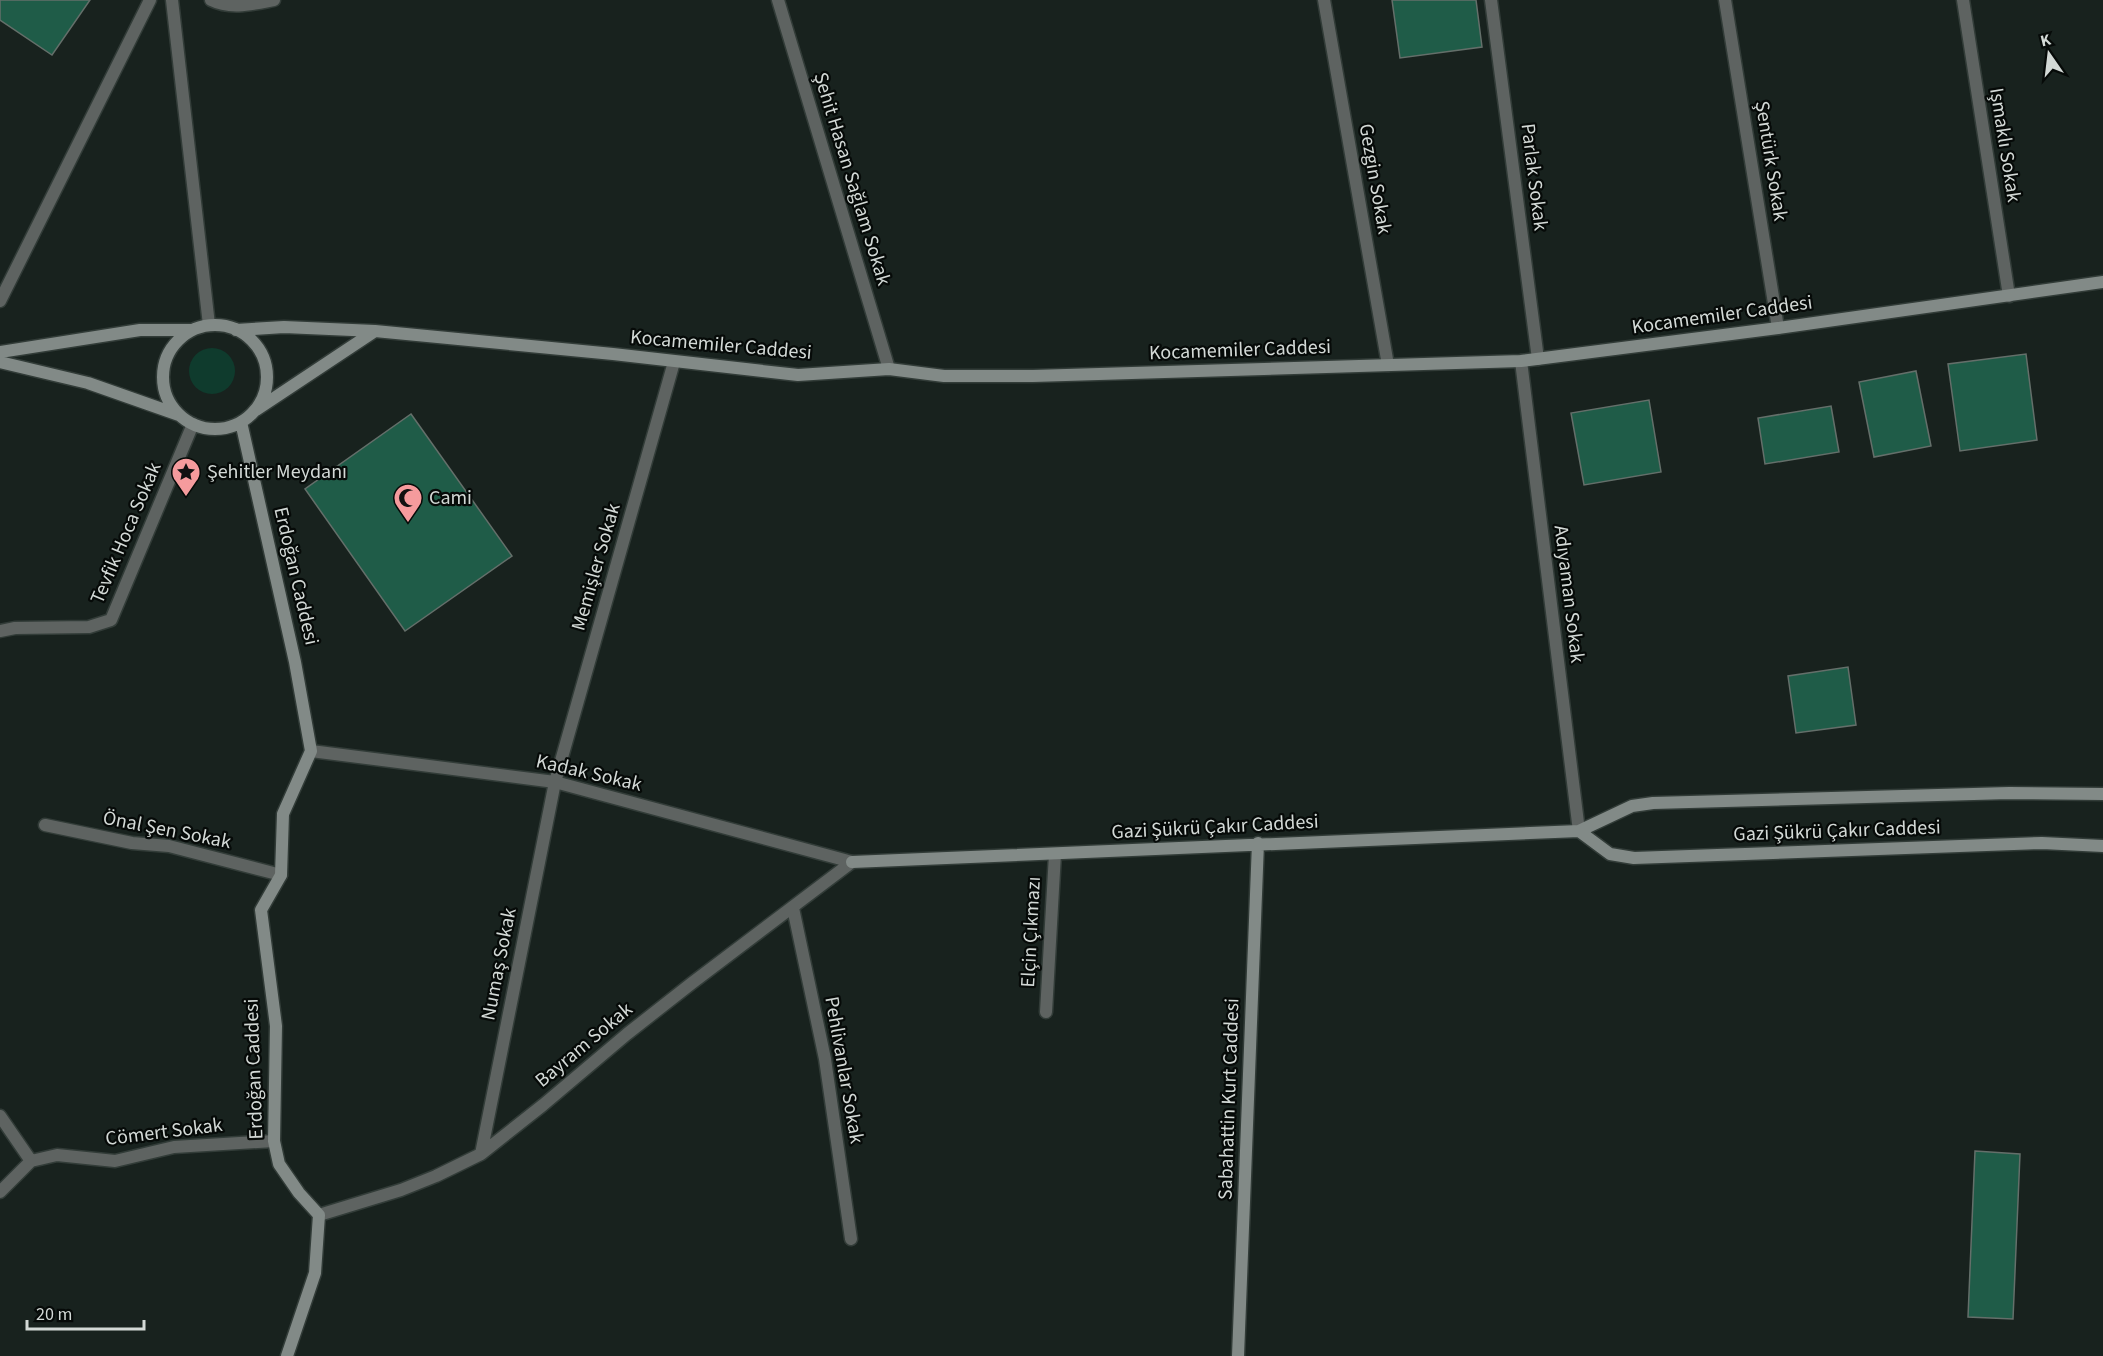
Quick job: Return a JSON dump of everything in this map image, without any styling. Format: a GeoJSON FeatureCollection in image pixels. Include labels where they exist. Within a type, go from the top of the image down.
{"type":"FeatureCollection","features":[{"type":"Feature","properties":{"kind":"street"},"geometry":{"type":"LineString","coordinates":[[0,301],[150,0]]}},
{"type":"Feature","properties":{"kind":"street"},"geometry":{"type":"LineString","coordinates":[[172,0],[209,325]]}},
{"type":"Feature","properties":{"kind":"street"},"geometry":{"type":"LineString","coordinates":[[211,0],[220,5],[246,6],[274,0]]}},
{"type":"Feature","properties":{"kind":"street","name":"Şehit Hasan Sağlam Sokak"},"geometry":{"type":"LineString","coordinates":[[778,0],[889,369]]}},
{"type":"Feature","properties":{"kind":"street","name":"Gezgin Sokak"},"geometry":{"type":"LineString","coordinates":[[1324,0],[1388,365]]}},
{"type":"Feature","properties":{"kind":"street","name":"Parlak Sokak"},"geometry":{"type":"LineString","coordinates":[[1491,0],[1538,360]]}},
{"type":"Feature","properties":{"kind":"street","name":"Şentürk Sokak"},"geometry":{"type":"LineString","coordinates":[[1725,0],[1778,328]]}},
{"type":"Feature","properties":{"kind":"street","name":"Işmaklı Sokak"},"geometry":{"type":"LineString","coordinates":[[1963,0],[2009,296]]}},
{"type":"Feature","properties":{"kind":"street","name":"Kocamemiler Caddesi"},"geometry":{"type":"LineString","coordinates":[[236,330],[284,327],[375,331],[798,375],[889,369],[945,376],[1033,376],[1538,360],[2103,282]]}},
{"type":"Feature","properties":{"kind":"street"},"geometry":{"type":"LineString","coordinates":[[179,415],[169,401],[163,386],[163,369],[169,353],[179,339],[193,330],[209,325],[226,326],[236,330],[253,342],[262,354],[266,369],[266,385],[262,399],[253,412]]}},
{"type":"Feature","properties":{"kind":"street"},"geometry":{"type":"LineString","coordinates":[[0,352],[140,330],[193,330]]}},
{"type":"Feature","properties":{"kind":"street"},"geometry":{"type":"LineString","coordinates":[[0,362],[88,383],[179,415],[193,424],[209,429],[226,428],[241,422],[375,331]]}},
{"type":"Feature","properties":{"kind":"street","name":"Adıyaman Sokak"},"geometry":{"type":"LineString","coordinates":[[1521,361],[1579,831]]}},
{"type":"Feature","properties":{"kind":"street","name":"Memişler Sokak"},"geometry":{"type":"LineString","coordinates":[[555,782],[675,362]]}},
{"type":"Feature","properties":{"kind":"street","name":"Erdoğan Caddesi"},"geometry":{"type":"LineString","coordinates":[[241,422],[296,662],[311,751],[283,814],[281,875],[261,910],[276,1026],[274,1140],[279,1164],[299,1193],[319,1215]]}},
{"type":"Feature","properties":{"kind":"street","name":"Tevfik Hoca Sokak"},"geometry":{"type":"LineString","coordinates":[[0,631],[15,628],[89,627],[111,620],[193,424]]}},
{"type":"Feature","properties":{"kind":"street","name":"Kadak Sokak"},"geometry":{"type":"LineString","coordinates":[[311,751],[555,782],[852,862]]}},
{"type":"Feature","properties":{"kind":"street","name":"Numaş Sokak"},"geometry":{"type":"LineString","coordinates":[[481,1154],[555,782]]}},
{"type":"Feature","properties":{"kind":"street","name":"Gazi Şükrü Çakır Caddesi"},"geometry":{"type":"LineString","coordinates":[[852,862],[1579,831],[1632,806],[1653,803],[2009,793],[2103,795]]}},
{"type":"Feature","properties":{"kind":"street","name":"Önal Şen Sokak"},"geometry":{"type":"LineString","coordinates":[[45,825],[132,843],[169,846],[281,875]]}},
{"type":"Feature","properties":{"kind":"street","name":"Gazi Şükrü Çakır Caddesi"},"geometry":{"type":"LineString","coordinates":[[1579,831],[1610,854],[1634,858],[2042,843],[2103,846]]}},
{"type":"Feature","properties":{"kind":"street","name":"Sabahattin Kurt Caddesi"},"geometry":{"type":"LineString","coordinates":[[1238,1356],[1258,843]]}},
{"type":"Feature","properties":{"kind":"street","name":"Elçin Çıkmazı"},"geometry":{"type":"LineString","coordinates":[[1046,1012],[1055,854]]}},
{"type":"Feature","properties":{"kind":"street","name":"Bayram Sokak"},"geometry":{"type":"LineString","coordinates":[[319,1215],[401,1190],[481,1154],[673,997],[852,862]]}},
{"type":"Feature","properties":{"kind":"street","name":"Pehlivanlar Sokak"},"geometry":{"type":"LineString","coordinates":[[793,908],[825,1059],[851,1239]]}},
{"type":"Feature","properties":{"kind":"street"},"geometry":{"type":"LineString","coordinates":[[0,1116],[32,1161],[0,1192]]}},
{"type":"Feature","properties":{"kind":"street","name":"Cömert Sokak"},"geometry":{"type":"LineString","coordinates":[[32,1161],[57,1155],[115,1161],[174,1147],[274,1140]]}},
{"type":"Feature","properties":{"kind":"street"},"geometry":{"type":"LineString","coordinates":[[287,1356],[315,1274],[319,1215]]}},
{"type":"Feature","properties":{"kind":"green space"},"geometry":{"type":"Polygon","coordinates":[[[212,348],[228,355],[235,371],[228,387],[212,394],[196,387],[189,371],[196,355],[212,348]]]}},
{"type":"Feature","properties":{"kind":"building"},"geometry":{"type":"Polygon","coordinates":[[[0,0],[90,0],[52,55],[0,20],[0,0]]]}},
{"type":"Feature","properties":{"kind":"building"},"geometry":{"type":"Polygon","coordinates":[[[1392,0],[1476,0],[1482,47],[1400,58],[1392,0]]]}},
{"type":"Feature","properties":{"kind":"building"},"geometry":{"type":"Polygon","coordinates":[[[2026,354],[2037,440],[1960,451],[1948,364],[2026,354]]]}},
{"type":"Feature","properties":{"kind":"building"},"geometry":{"type":"Polygon","coordinates":[[[1916,371],[1931,446],[1874,457],[1859,382],[1916,371]]]}},
{"type":"Feature","properties":{"kind":"building"},"geometry":{"type":"Polygon","coordinates":[[[1649,400],[1661,472],[1584,485],[1571,413],[1649,400]]]}},
{"type":"Feature","properties":{"kind":"building"},"geometry":{"type":"Polygon","coordinates":[[[1831,406],[1839,452],[1765,464],[1758,418],[1831,406]]]}},
{"type":"Feature","properties":{"kind":"building","name":"Cami"},"geometry":{"type":"Polygon","coordinates":[[[411,414],[512,556],[405,631],[305,489],[411,414]]]}},
{"type":"Feature","properties":{"kind":"building"},"geometry":{"type":"Polygon","coordinates":[[[1848,667],[1856,725],[1796,733],[1788,676],[1848,667]]]}},
{"type":"Feature","properties":{"kind":"building"},"geometry":{"type":"Polygon","coordinates":[[[1975,1151],[2020,1154],[2013,1319],[1968,1317],[1975,1151]]]}},
{"type":"Feature","properties":{"kind":"place","name":"Şehitler Meydanı"},"geometry":{"type":"Point","coordinates":[186,498]}},
{"type":"Feature","properties":{"kind":"place","name":"Cami"},"geometry":{"type":"Point","coordinates":[408,524]}}]}
